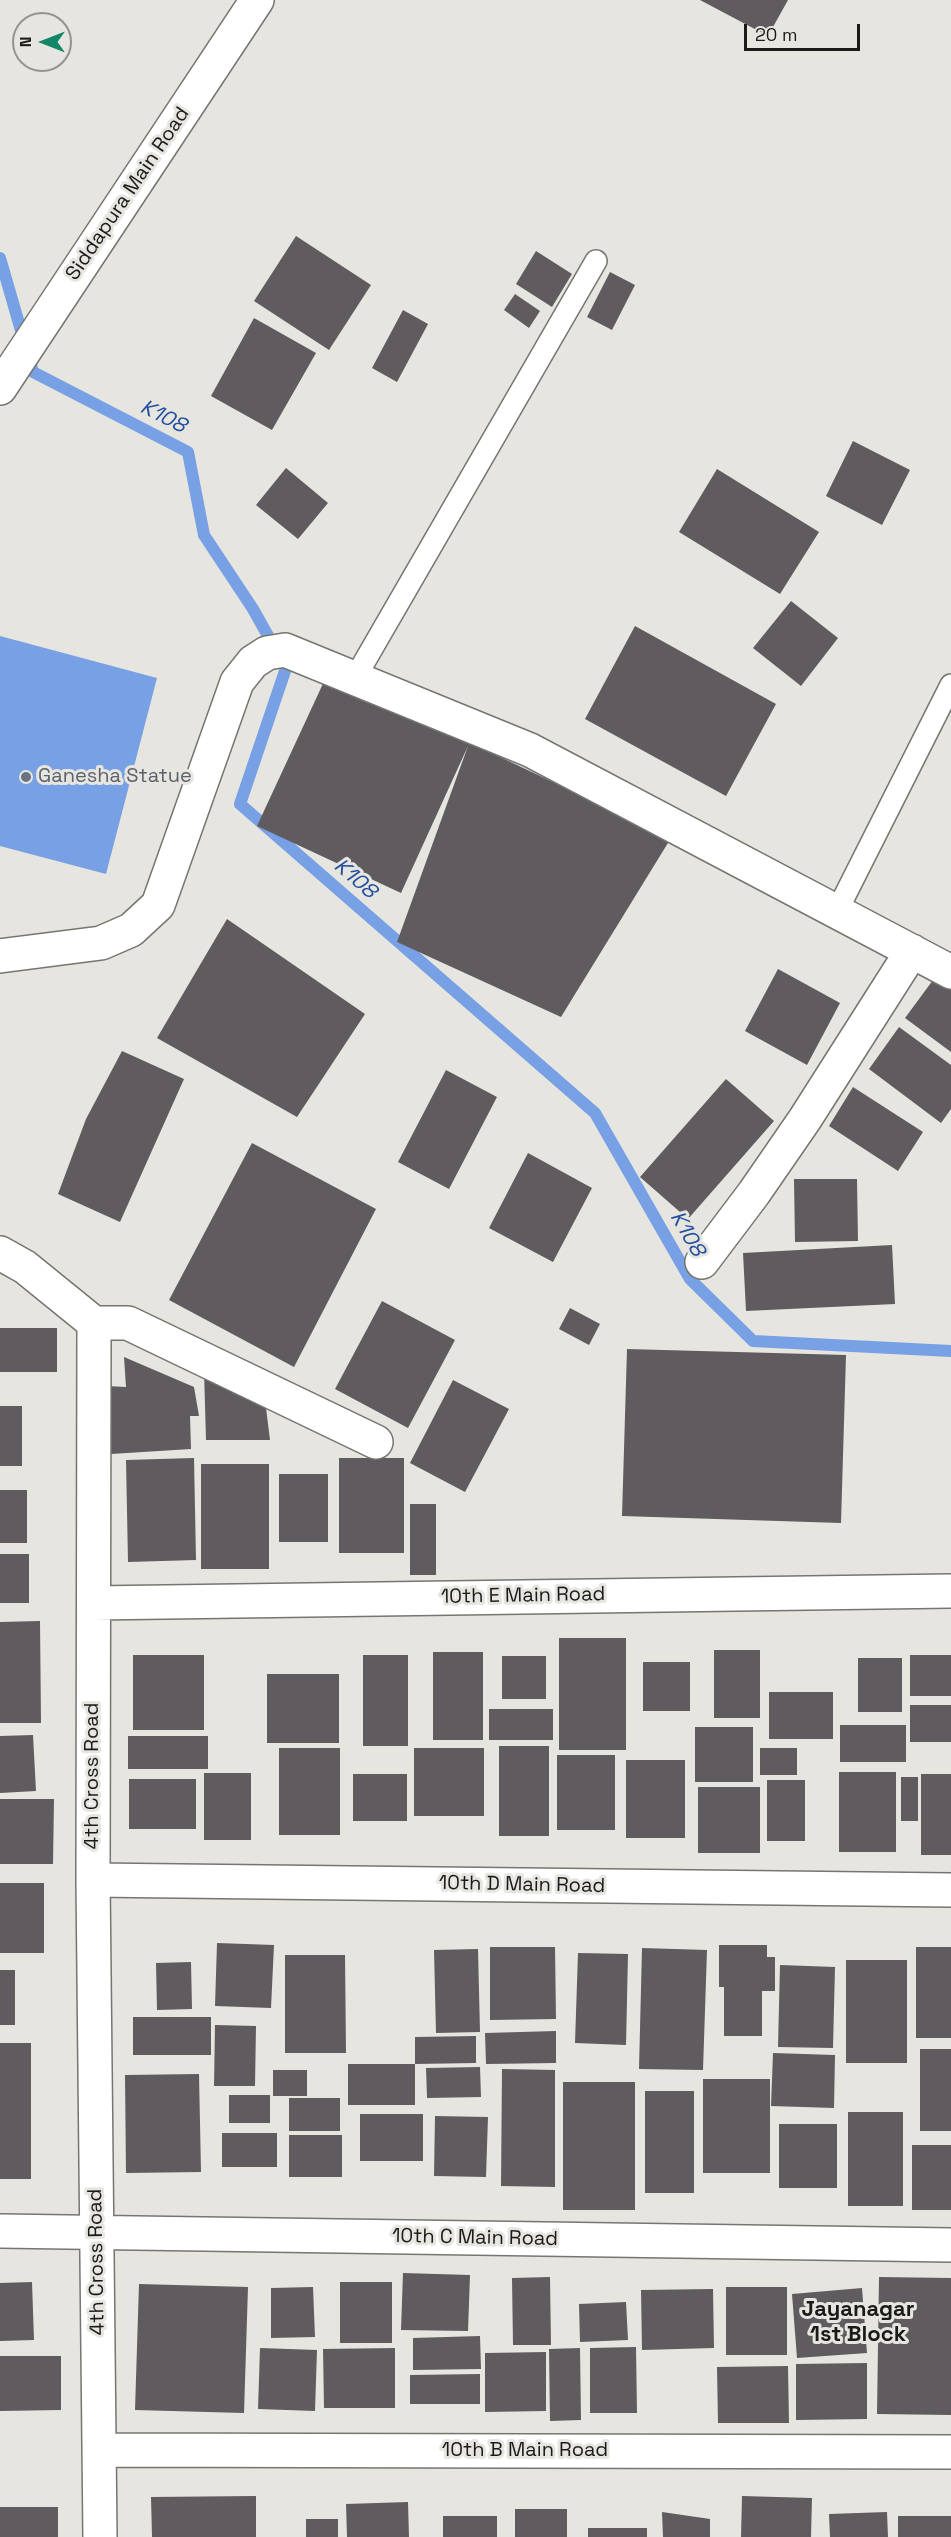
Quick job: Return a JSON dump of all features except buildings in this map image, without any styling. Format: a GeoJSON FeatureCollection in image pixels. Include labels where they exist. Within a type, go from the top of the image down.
{"type":"FeatureCollection","features":[{"type":"Feature","properties":{"kind":"street","name":"Siddapura Main Road"},"geometry":{"type":"LineString","coordinates":[[0,388],[257,0]]}},
{"type":"Feature","properties":{"kind":"street"},"geometry":{"type":"LineString","coordinates":[[0,956],[101,943],[131,930],[158,905],[237,682],[253,662],[267,653],[285,650],[530,750],[951,972]]}},
{"type":"Feature","properties":{"kind":"street"},"geometry":{"type":"LineString","coordinates":[[702,1262],[754,1193],[805,1119],[912,951]]}},
{"type":"Feature","properties":{"kind":"street"},"geometry":{"type":"LineString","coordinates":[[0,1253],[25,1267],[94,1323],[128,1323],[376,1442]]}},
{"type":"Feature","properties":{"kind":"street","name":"4th Cross Road"},"geometry":{"type":"LineString","coordinates":[[94,1323],[93,1880],[100,2537]]}},
{"type":"Feature","properties":{"kind":"street","name":"10th E Main Road"},"geometry":{"type":"LineString","coordinates":[[94,1602],[951,1591]]}},
{"type":"Feature","properties":{"kind":"street","name":"10th D Main Road"},"geometry":{"type":"LineString","coordinates":[[93,1880],[951,1890]]}},
{"type":"Feature","properties":{"kind":"street","name":"10th C Main Road"},"geometry":{"type":"LineString","coordinates":[[0,2231],[951,2246]]}},
{"type":"Feature","properties":{"kind":"street","name":"10th B Main Road"},"geometry":{"type":"LineString","coordinates":[[99,2450],[951,2452]]}},
{"type":"Feature","properties":{"kind":"lane"},"geometry":{"type":"LineString","coordinates":[[354,678],[596,261]]}},
{"type":"Feature","properties":{"kind":"lane"},"geometry":{"type":"LineString","coordinates":[[837,911],[951,685]]}},
{"type":"Feature","properties":{"kind":"water"},"geometry":{"type":"Polygon","coordinates":[[[0,636],[157,678],[106,874],[0,846],[0,636]]]}},
{"type":"Feature","properties":{"kind":"waterway","name":"K108"},"geometry":{"type":"LineString","coordinates":[[0,258],[33,372],[188,452],[204,535],[253,609],[286,668],[240,804],[595,1113],[690,1279],[753,1341],[951,1351]]}},
{"type":"Feature","properties":{"kind":"place","name":"Ganesha Statue"},"geometry":{"type":"Point","coordinates":[26,777]}},
{"type":"Feature","properties":{"kind":"district","name":"Jayanagar 1st Block"},"geometry":{"type":"Point","coordinates":[858,2322]}}]}
